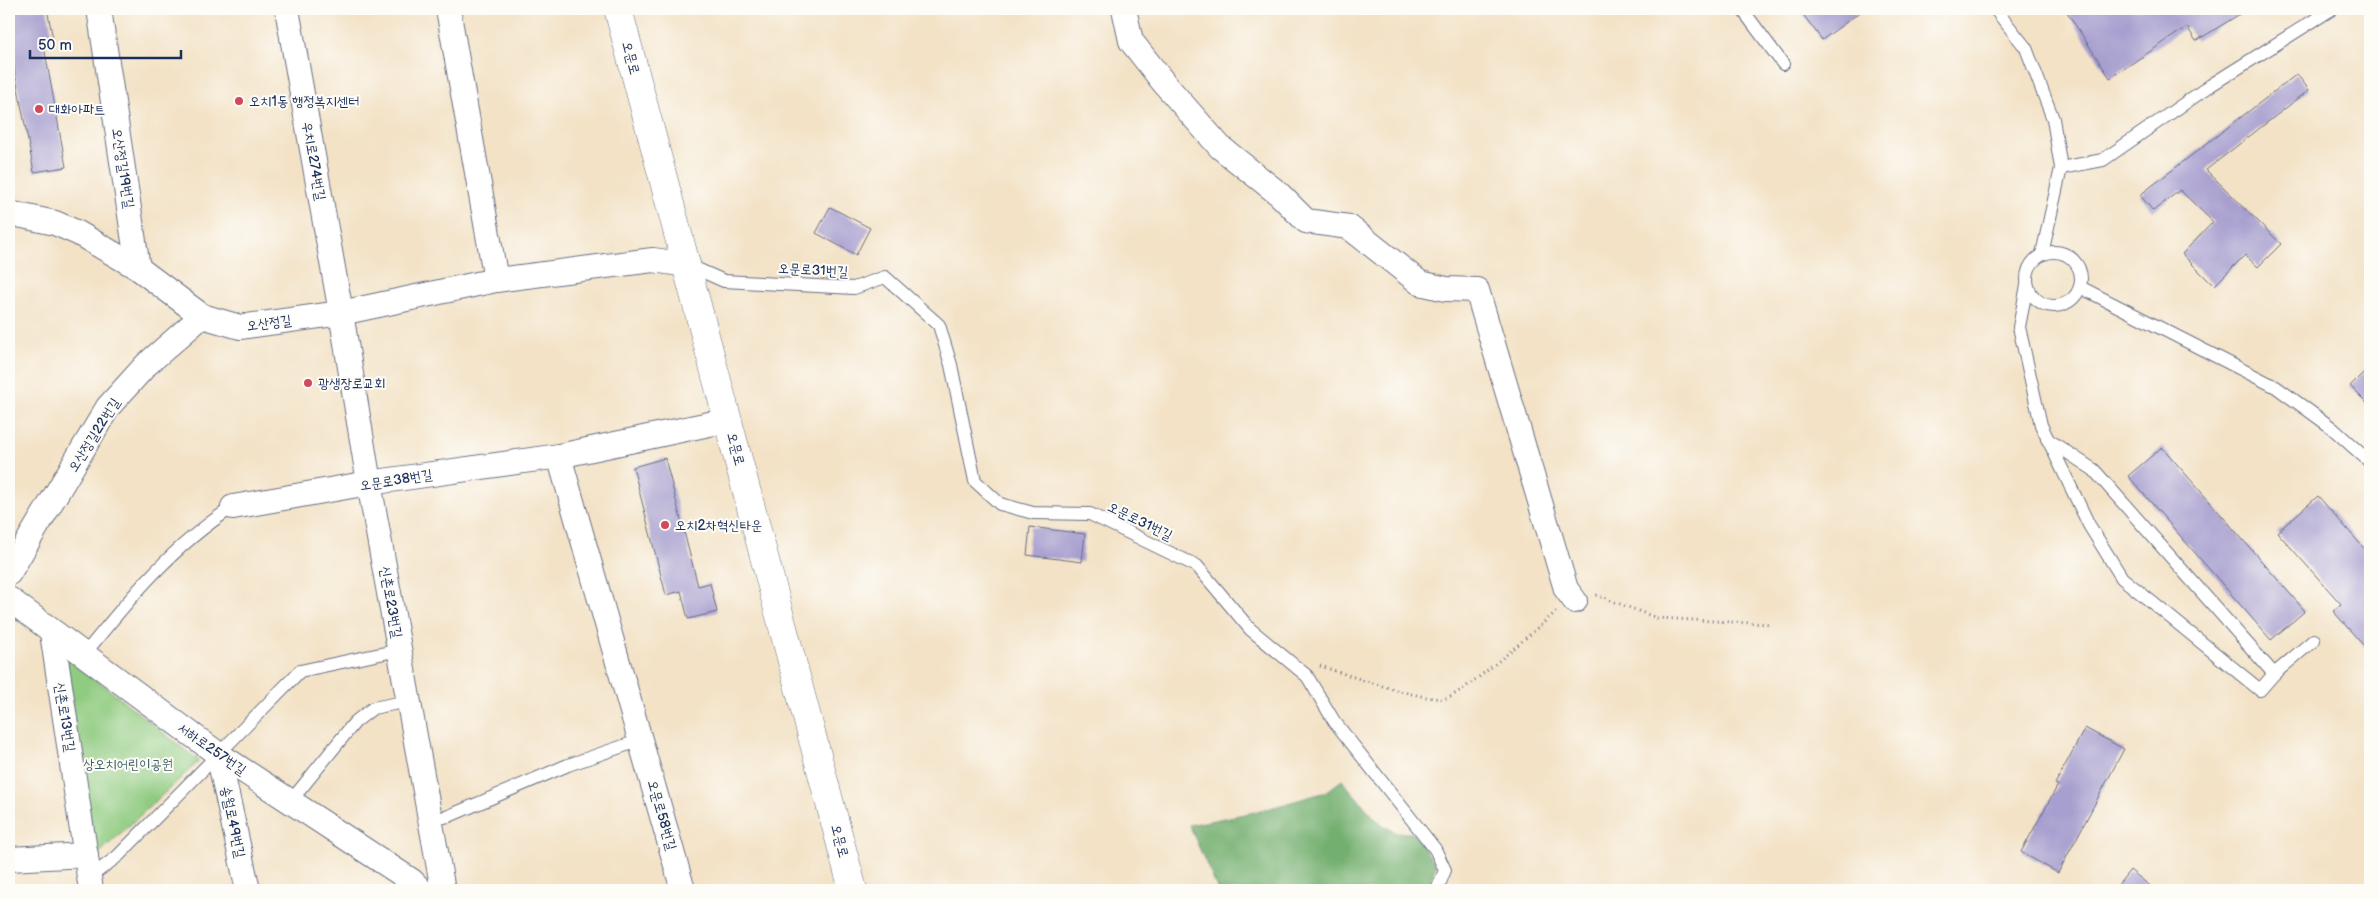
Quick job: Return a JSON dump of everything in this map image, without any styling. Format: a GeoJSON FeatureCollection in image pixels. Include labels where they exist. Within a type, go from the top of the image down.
{"type":"FeatureCollection","features":[{"type":"Feature","properties":{"kind":"street","name":"오산정길19번길"},"geometry":{"type":"LineString","coordinates":[[99,9],[138,268]]}},
{"type":"Feature","properties":{"kind":"street","name":"우치로274번길"},"geometry":{"type":"LineString","coordinates":[[287,9],[341,313]]}},
{"type":"Feature","properties":{"kind":"street"},"geometry":{"type":"LineString","coordinates":[[448,9],[496,280]]}},
{"type":"Feature","properties":{"kind":"street","name":"오문로"},"geometry":{"type":"LineString","coordinates":[[618,9],[688,265],[853,890]]}},
{"type":"Feature","properties":{"kind":"street"},"geometry":{"type":"LineString","coordinates":[[1124,9],[1131,41],[1164,83],[1220,147],[1279,194],[1306,222],[1349,227],[1420,283],[1446,288],[1477,290],[1566,589],[1575,601]]}},
{"type":"Feature","properties":{"kind":"street","name":"오산정길"},"geometry":{"type":"LineString","coordinates":[[9,213],[32,217],[70,230],[138,268],[202,316],[240,327],[341,313],[496,280],[653,260],[688,265]]}},
{"type":"Feature","properties":{"kind":"street","name":"신촌로23번길"},"geometry":{"type":"LineString","coordinates":[[341,313],[369,483],[443,890]]}},
{"type":"Feature","properties":{"kind":"street","name":"오산정길22번길"},"geometry":{"type":"LineString","coordinates":[[9,573],[108,407],[146,365],[202,316]]}},
{"type":"Feature","properties":{"kind":"street","name":"오문로38번길"},"geometry":{"type":"LineString","coordinates":[[233,507],[369,483],[559,456],[728,420]]}},
{"type":"Feature","properties":{"kind":"street"},"geometry":{"type":"LineString","coordinates":[[559,456],[641,740]]}},
{"type":"Feature","properties":{"kind":"street","name":"서하로257번길"},"geometry":{"type":"LineString","coordinates":[[9,599],[83,656],[218,754],[412,881],[421,890]]}},
{"type":"Feature","properties":{"kind":"street","name":"신촌로13번길"},"geometry":{"type":"LineString","coordinates":[[52,633],[89,874]]}},
{"type":"Feature","properties":{"kind":"street","name":"오문로58번길"},"geometry":{"type":"LineString","coordinates":[[641,740],[683,890]]}},
{"type":"Feature","properties":{"kind":"street","name":"송월로49번길"},"geometry":{"type":"LineString","coordinates":[[218,754],[248,890]]}},
{"type":"Feature","properties":{"kind":"street"},"geometry":{"type":"LineString","coordinates":[[9,859],[89,874]]}},
{"type":"Feature","properties":{"kind":"lane"},"geometry":{"type":"LineString","coordinates":[[1742,9],[1783,64]]}},
{"type":"Feature","properties":{"kind":"lane"},"geometry":{"type":"LineString","coordinates":[[1995,9],[2026,48],[2053,119],[2061,168],[2042,254],[2029,267],[2026,276],[2027,285],[2018,327],[2041,425],[2088,525],[2122,578],[2260,690],[2274,674],[2314,640]]}},
{"type":"Feature","properties":{"kind":"lane"},"geometry":{"type":"LineString","coordinates":[[2061,168],[2103,160],[2212,85],[2332,9]]}},
{"type":"Feature","properties":{"kind":"lane"},"geometry":{"type":"LineString","coordinates":[[2027,285],[2037,301],[2054,306],[2070,301],[2080,287],[2080,270],[2069,256],[2060,252],[2042,254]]}},
{"type":"Feature","properties":{"kind":"lane","name":"오문로31번길"},"geometry":{"type":"LineString","coordinates":[[688,265],[724,281],[854,288],[885,277],[939,326],[951,365],[975,481],[1000,504],[1033,512],[1090,514],[1197,566],[1250,629],[1307,676],[1334,721],[1435,849],[1445,870],[1437,890]]}},
{"type":"Feature","properties":{"kind":"lane"},"geometry":{"type":"LineString","coordinates":[[2080,287],[2276,387],[2331,427],[2370,462]]}},
{"type":"Feature","properties":{"kind":"lane"},"geometry":{"type":"LineString","coordinates":[[2047,439],[2094,470],[2274,674]]}},
{"type":"Feature","properties":{"kind":"lane"},"geometry":{"type":"LineString","coordinates":[[83,656],[157,568],[204,526],[233,507]]}},
{"type":"Feature","properties":{"kind":"lane"},"geometry":{"type":"LineString","coordinates":[[89,874],[118,856],[300,671],[399,650]]}},
{"type":"Feature","properties":{"kind":"lane"},"geometry":{"type":"LineString","coordinates":[[290,802],[355,722],[373,708],[409,701]]}},
{"type":"Feature","properties":{"kind":"lane"},"geometry":{"type":"LineString","coordinates":[[431,820],[449,816],[568,765],[641,740]]}},
{"type":"Feature","properties":{"kind":"path"},"geometry":{"type":"LineString","coordinates":[[1318,665],[1415,695],[1446,698],[1468,685],[1558,610],[1591,593],[1657,618],[1770,624]]}},
{"type":"Feature","properties":{"kind":"green space","name":"상오치어린이공원"},"geometry":{"type":"Polygon","coordinates":[[[64,654],[199,761],[96,856],[64,654]]]}},
{"type":"Feature","properties":{"kind":"green space"},"geometry":{"type":"Polygon","coordinates":[[[1342,780],[1378,822],[1397,833],[1413,833],[1436,865],[1427,890],[1218,890],[1189,825],[1260,811],[1326,792],[1342,780]]]}},
{"type":"Feature","properties":{"kind":"building","name":"대화아파트"},"geometry":{"type":"Polygon","coordinates":[[[11,9],[47,9],[53,39],[43,41],[66,167],[34,172],[11,52],[9,52],[9,19],[13,18],[11,9]]]}},
{"type":"Feature","properties":{"kind":"building"},"geometry":{"type":"Polygon","coordinates":[[[1799,9],[1864,9],[1822,40],[1799,9]]]}},
{"type":"Feature","properties":{"kind":"building"},"geometry":{"type":"Polygon","coordinates":[[[2065,9],[2248,9],[2196,41],[2187,27],[2110,78],[2065,9]]]}},
{"type":"Feature","properties":{"kind":"building"},"geometry":{"type":"Polygon","coordinates":[[[2297,74],[2309,90],[2206,170],[2281,244],[2258,267],[2245,255],[2214,286],[2182,254],[2213,222],[2180,190],[2153,211],[2140,195],[2297,74]]]}},
{"type":"Feature","properties":{"kind":"building"},"geometry":{"type":"Polygon","coordinates":[[[830,207],[870,228],[856,255],[816,233],[830,207]]]}},
{"type":"Feature","properties":{"kind":"building"},"geometry":{"type":"Polygon","coordinates":[[[2370,366],[2370,406],[2350,386],[2370,366]]]}},
{"type":"Feature","properties":{"kind":"building"},"geometry":{"type":"Polygon","coordinates":[[[2162,447],[2305,611],[2271,640],[2128,476],[2162,447]]]}},
{"type":"Feature","properties":{"kind":"building","name":"오치2차혁신타운"},"geometry":{"type":"Polygon","coordinates":[[[665,458],[698,586],[710,583],[717,612],[688,619],[681,591],[666,595],[633,467],[665,458]]]}},
{"type":"Feature","properties":{"kind":"building"},"geometry":{"type":"Polygon","coordinates":[[[2318,496],[2370,555],[2370,653],[2333,611],[2341,604],[2277,532],[2318,496]]]}},
{"type":"Feature","properties":{"kind":"building"},"geometry":{"type":"Polygon","coordinates":[[[1030,527],[1085,534],[1082,562],[1027,555],[1030,527]]]}},
{"type":"Feature","properties":{"kind":"building"},"geometry":{"type":"Polygon","coordinates":[[[2085,728],[2124,749],[2058,873],[2021,852],[2058,785],[2055,784],[2085,728]]]}},
{"type":"Feature","properties":{"kind":"building"},"geometry":{"type":"Polygon","coordinates":[[[2130,870],[2155,890],[2114,890],[2130,870]]]}},
{"type":"Feature","properties":{"kind":"place","name":"오치1동 행정복지센터"},"geometry":{"type":"Point","coordinates":[239,101]}},
{"type":"Feature","properties":{"kind":"place","name":"대화아파트"},"geometry":{"type":"Point","coordinates":[39,109]}},
{"type":"Feature","properties":{"kind":"place","name":"광생장로교회"},"geometry":{"type":"Point","coordinates":[308,383]}},
{"type":"Feature","properties":{"kind":"place","name":"오치2차혁신타운"},"geometry":{"type":"Point","coordinates":[665,525]}}]}
